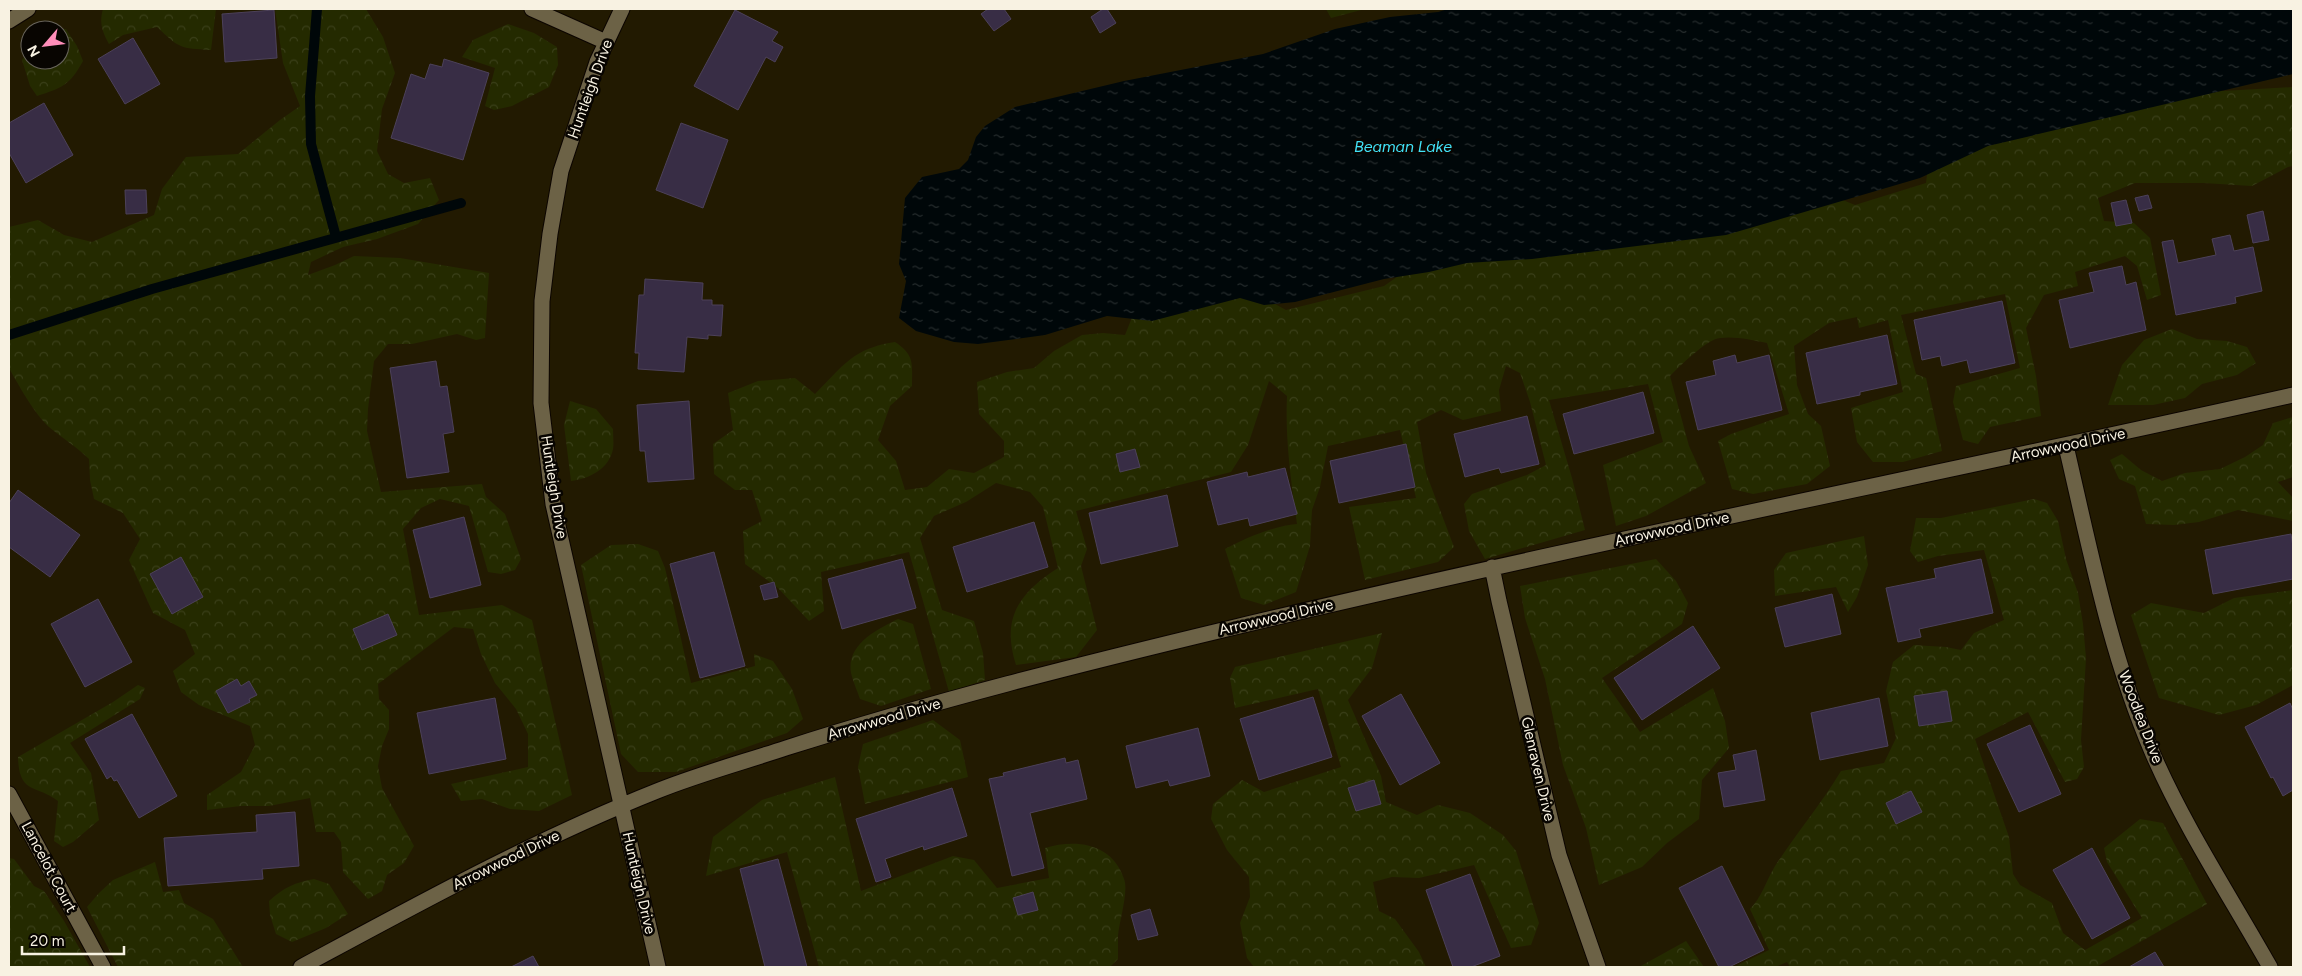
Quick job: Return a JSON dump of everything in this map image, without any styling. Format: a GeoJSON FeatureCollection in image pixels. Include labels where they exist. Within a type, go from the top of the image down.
{"type":"FeatureCollection","features":[{"type":"Feature","properties":{"kind":"street"},"geometry":{"type":"LineString","coordinates":[[9,21],[28,9]]}},
{"type":"Feature","properties":{"kind":"street"},"geometry":{"type":"LineString","coordinates":[[532,9],[606,42]]}},
{"type":"Feature","properties":{"kind":"street","name":"Huntleigh Drive"},"geometry":{"type":"LineString","coordinates":[[622,9],[597,62],[559,184],[550,234],[542,301],[541,403],[553,504],[658,967]]}},
{"type":"Feature","properties":{"kind":"street","name":"Arrowwood Drive"},"geometry":{"type":"LineString","coordinates":[[301,967],[446,889],[622,805],[664,788],[856,726],[1050,672],[1492,566],[2066,446],[2293,395]]}},
{"type":"Feature","properties":{"kind":"street","name":"Woodlea Drive"},"geometry":{"type":"LineString","coordinates":[[2066,446],[2100,592],[2133,704],[2152,752],[2172,793],[2270,967]]}},
{"type":"Feature","properties":{"kind":"street","name":"Glenraven Drive"},"geometry":{"type":"LineString","coordinates":[[1492,566],[1559,855],[1598,967]]}},
{"type":"Feature","properties":{"kind":"street","name":"Lancelot Court"},"geometry":{"type":"LineString","coordinates":[[9,794],[102,967]]}},
{"type":"Feature","properties":{"kind":"green space"},"geometry":{"type":"Polygon","coordinates":[[[103,9],[216,9],[211,50],[181,46],[171,40],[157,27],[123,35],[109,44],[102,27],[103,9]]]}},
{"type":"Feature","properties":{"kind":"green space"},"geometry":{"type":"Polygon","coordinates":[[[275,9],[366,9],[383,37],[395,73],[382,109],[377,151],[388,174],[404,183],[430,178],[439,200],[418,224],[377,239],[343,247],[311,262],[308,275],[354,256],[400,258],[489,273],[485,338],[476,340],[457,334],[412,344],[388,344],[374,361],[367,431],[381,492],[482,484],[486,497],[505,514],[521,559],[515,570],[501,574],[488,572],[469,506],[440,499],[421,508],[403,529],[419,615],[502,605],[532,620],[572,795],[539,811],[510,809],[482,799],[461,801],[451,784],[528,767],[528,734],[516,709],[495,683],[481,654],[473,629],[454,627],[378,684],[379,699],[389,710],[389,729],[382,746],[378,766],[382,788],[414,846],[404,863],[387,875],[382,891],[368,899],[343,872],[341,842],[334,832],[316,832],[310,798],[269,806],[241,806],[207,810],[207,795],[241,772],[255,745],[250,726],[199,705],[181,692],[173,671],[195,654],[185,630],[153,613],[129,560],[140,539],[123,513],[94,499],[90,480],[89,459],[43,421],[27,399],[9,368],[9,227],[38,220],[64,235],[92,242],[154,215],[162,189],[186,157],[238,154],[300,106],[283,63],[275,9]]]}},
{"type":"Feature","properties":{"kind":"green space"},"geometry":{"type":"Polygon","coordinates":[[[1326,9],[1365,9],[1331,18],[1326,9]]]}},
{"type":"Feature","properties":{"kind":"green space"},"geometry":{"type":"Polygon","coordinates":[[[508,24],[534,33],[557,47],[558,65],[549,87],[512,106],[494,110],[485,106],[495,68],[462,57],[473,40],[508,24]]]}},
{"type":"Feature","properties":{"kind":"green space"},"geometry":{"type":"Polygon","coordinates":[[[70,35],[83,61],[74,75],[59,88],[37,96],[30,86],[25,70],[70,70],[70,35]]]}},
{"type":"Feature","properties":{"kind":"green space"},"geometry":{"type":"Polygon","coordinates":[[[2293,87],[2293,166],[2252,186],[2204,183],[2135,183],[2098,198],[2104,221],[2134,223],[2150,238],[2161,295],[2147,300],[2137,266],[2125,256],[2075,272],[2078,286],[2044,295],[2026,328],[2036,376],[2041,416],[1990,427],[1978,444],[1963,440],[1953,402],[1956,386],[2020,368],[2005,294],[1901,315],[1916,374],[1926,378],[1942,451],[1903,462],[1873,462],[1857,442],[1851,408],[1903,392],[1888,320],[1859,328],[1857,317],[1829,323],[1794,346],[1797,385],[1808,414],[1821,426],[1830,466],[1807,484],[1753,494],[1732,489],[1718,441],[1731,434],[1789,414],[1767,343],[1738,338],[1720,338],[1701,348],[1670,376],[1689,446],[1706,483],[1646,516],[1616,526],[1603,465],[1663,442],[1648,384],[1549,400],[1585,530],[1485,559],[1469,531],[1464,504],[1472,494],[1527,475],[1546,465],[1530,402],[1520,373],[1506,366],[1499,390],[1501,411],[1463,420],[1441,410],[1417,422],[1426,473],[1454,547],[1438,562],[1365,580],[1349,507],[1416,498],[1400,430],[1328,446],[1320,487],[1312,510],[1310,546],[1296,592],[1264,605],[1241,598],[1225,549],[1260,533],[1297,524],[1288,444],[1287,396],[1269,381],[1248,445],[1231,472],[1076,511],[1087,549],[1081,566],[1097,630],[1076,657],[1016,665],[1011,634],[1012,620],[1017,608],[1033,587],[1058,568],[1043,507],[1030,492],[996,483],[966,502],[934,516],[920,538],[942,610],[974,621],[983,653],[985,680],[949,692],[909,552],[821,572],[824,611],[809,621],[778,588],[745,564],[743,531],[762,521],[752,490],[735,490],[714,474],[713,444],[733,430],[728,393],[758,381],[795,378],[815,394],[850,360],[869,349],[881,345],[895,342],[906,351],[912,366],[912,386],[890,406],[878,440],[896,461],[905,490],[927,487],[949,469],[974,473],[1004,457],[1004,441],[979,414],[977,382],[1007,372],[1034,368],[1054,351],[1082,335],[1103,333],[1125,335],[1135,310],[1253,292],[1286,310],[1384,286],[1427,256],[1823,192],[1855,205],[1926,183],[1929,158],[2188,93],[2293,87]]]}},
{"type":"Feature","properties":{"kind":"green space"},"geometry":{"type":"Polygon","coordinates":[[[2172,329],[2197,339],[2227,341],[2247,347],[2256,363],[2237,375],[2202,384],[2185,398],[2153,405],[2108,405],[2122,365],[2144,340],[2172,329]]]}},
{"type":"Feature","properties":{"kind":"green space"},"geometry":{"type":"Polygon","coordinates":[[[570,401],[596,409],[613,429],[613,449],[611,456],[603,467],[585,478],[571,481],[564,425],[570,401]]]}},
{"type":"Feature","properties":{"kind":"green space"},"geometry":{"type":"Polygon","coordinates":[[[2293,417],[2293,477],[2278,482],[2293,498],[2293,521],[2238,510],[2199,522],[2174,525],[2146,524],[2135,486],[2119,479],[2110,460],[2122,454],[2141,470],[2162,481],[2185,473],[2220,469],[2245,457],[2263,445],[2273,423],[2293,417]]]}},
{"type":"Feature","properties":{"kind":"green space"},"geometry":{"type":"Polygon","coordinates":[[[2034,499],[2047,503],[2058,521],[2066,559],[2078,593],[2086,658],[2081,740],[2084,767],[2077,779],[2065,782],[2028,712],[1975,739],[2009,837],[2013,874],[2020,885],[2052,903],[2063,933],[2085,950],[2142,918],[2107,862],[2104,848],[2140,819],[2163,823],[2207,904],[2096,967],[1790,967],[1787,962],[1775,967],[1734,967],[1769,950],[1750,909],[1761,894],[1775,866],[1841,771],[1884,763],[1896,738],[1886,691],[1893,662],[1914,645],[1961,650],[1974,633],[2004,620],[1984,550],[1938,556],[1918,562],[1910,551],[1916,518],[1941,518],[2034,499]]]}},
{"type":"Feature","properties":{"kind":"green space"},"geometry":{"type":"Polygon","coordinates":[[[1864,536],[1868,565],[1857,597],[1848,612],[1836,587],[1775,596],[1774,570],[1786,553],[1864,536]]]}},
{"type":"Feature","properties":{"kind":"green space"},"geometry":{"type":"Polygon","coordinates":[[[638,544],[658,551],[665,568],[691,683],[755,666],[754,654],[773,661],[792,689],[803,719],[787,733],[676,772],[638,772],[621,754],[581,565],[611,545],[638,544]]]}},
{"type":"Feature","properties":{"kind":"green space"},"geometry":{"type":"Polygon","coordinates":[[[1656,559],[1676,581],[1688,603],[1682,624],[1602,678],[1640,732],[1713,688],[1725,721],[1729,748],[1702,780],[1699,819],[1667,843],[1642,867],[1599,885],[1586,828],[1563,765],[1545,679],[1525,618],[1520,586],[1656,559]]]}},
{"type":"Feature","properties":{"kind":"green space"},"geometry":{"type":"Polygon","coordinates":[[[2293,590],[2293,685],[2256,705],[2219,715],[2159,698],[2131,615],[2151,603],[2204,613],[2234,598],[2293,590]]]}},
{"type":"Feature","properties":{"kind":"green space"},"geometry":{"type":"Polygon","coordinates":[[[898,619],[913,624],[931,689],[881,706],[860,699],[851,673],[851,663],[853,654],[865,639],[898,619]]]}},
{"type":"Feature","properties":{"kind":"green space"},"geometry":{"type":"Polygon","coordinates":[[[1382,633],[1372,668],[1348,700],[1381,776],[1386,802],[1417,815],[1438,805],[1470,813],[1503,835],[1516,851],[1539,923],[1531,945],[1511,948],[1474,865],[1419,878],[1392,877],[1373,882],[1379,911],[1395,919],[1419,952],[1426,967],[1254,967],[1247,958],[1240,923],[1250,897],[1249,877],[1227,850],[1211,819],[1213,804],[1242,780],[1264,792],[1341,767],[1318,689],[1235,708],[1230,678],[1235,667],[1382,633]]]}},
{"type":"Feature","properties":{"kind":"green space"},"geometry":{"type":"Polygon","coordinates":[[[138,685],[145,688],[140,699],[70,743],[91,773],[99,820],[73,842],[63,847],[54,841],[58,801],[25,783],[19,769],[18,757],[113,702],[138,685]]]}},
{"type":"Feature","properties":{"kind":"green space"},"geometry":{"type":"Polygon","coordinates":[[[933,720],[960,740],[968,777],[865,804],[858,767],[863,744],[933,720]]]}},
{"type":"Feature","properties":{"kind":"green space"},"geometry":{"type":"Polygon","coordinates":[[[835,777],[861,891],[953,856],[974,860],[997,888],[1049,878],[1045,848],[1057,845],[1081,844],[1103,851],[1119,867],[1125,884],[1125,899],[1118,936],[1118,959],[1110,967],[819,967],[787,852],[706,876],[713,837],[762,800],[835,777]]]}},
{"type":"Feature","properties":{"kind":"green space"},"geometry":{"type":"Polygon","coordinates":[[[9,858],[14,859],[34,886],[44,891],[64,921],[90,967],[9,967],[9,858]]]}},
{"type":"Feature","properties":{"kind":"green space"},"geometry":{"type":"Polygon","coordinates":[[[155,862],[163,892],[179,890],[184,903],[213,919],[243,967],[118,967],[87,907],[113,880],[155,862]]]}},
{"type":"Feature","properties":{"kind":"green space"},"geometry":{"type":"Polygon","coordinates":[[[314,879],[329,884],[348,914],[326,928],[292,942],[276,934],[270,915],[269,901],[279,892],[290,886],[314,879]]]}},
{"type":"Feature","properties":{"kind":"green space"},"geometry":{"type":"Polygon","coordinates":[[[1686,941],[1704,967],[1639,967],[1686,941]]]}},
{"type":"Feature","properties":{"kind":"water","name":"Beaman Lake"},"geometry":{"type":"Polygon","coordinates":[[[1448,9],[2293,9],[2293,74],[1988,146],[1920,178],[1726,235],[1532,259],[1467,263],[1429,272],[1384,279],[1295,302],[1264,305],[1240,298],[1152,321],[1107,316],[1045,335],[978,344],[954,342],[916,331],[899,318],[906,281],[899,264],[905,198],[922,177],[959,169],[968,160],[976,137],[985,126],[1015,107],[1124,81],[1263,54],[1335,29],[1390,17],[1438,12],[1448,9]]]}},
{"type":"Feature","properties":{"kind":"building"},"geometry":{"type":"Polygon","coordinates":[[[988,9],[1004,9],[1011,19],[994,31],[981,14],[988,9]]]}},
{"type":"Feature","properties":{"kind":"building"},"geometry":{"type":"Polygon","coordinates":[[[1103,9],[1107,9],[1116,23],[1100,33],[1091,17],[1103,9]]]}},
{"type":"Feature","properties":{"kind":"building"},"geometry":{"type":"Polygon","coordinates":[[[274,10],[277,58],[225,62],[222,14],[274,10]]]}},
{"type":"Feature","properties":{"kind":"building"},"geometry":{"type":"Polygon","coordinates":[[[735,10],[778,32],[772,41],[783,47],[775,62],[766,57],[738,110],[694,86],[735,10]]]}},
{"type":"Feature","properties":{"kind":"building"},"geometry":{"type":"Polygon","coordinates":[[[133,38],[160,84],[125,104],[98,59],[133,38]]]}},
{"type":"Feature","properties":{"kind":"building"},"geometry":{"type":"Polygon","coordinates":[[[444,59],[489,73],[463,160],[391,138],[411,74],[425,79],[430,64],[442,67],[444,59]]]}},
{"type":"Feature","properties":{"kind":"building"},"geometry":{"type":"Polygon","coordinates":[[[44,103],[73,155],[26,183],[9,153],[9,123],[44,103]]]}},
{"type":"Feature","properties":{"kind":"building"},"geometry":{"type":"Polygon","coordinates":[[[681,123],[728,140],[703,208],[656,190],[681,123]]]}},
{"type":"Feature","properties":{"kind":"building"},"geometry":{"type":"Polygon","coordinates":[[[125,190],[146,190],[147,213],[126,214],[125,190]]]}},
{"type":"Feature","properties":{"kind":"building"},"geometry":{"type":"Polygon","coordinates":[[[2148,195],[2152,208],[2139,211],[2135,198],[2148,195]]]}},
{"type":"Feature","properties":{"kind":"building"},"geometry":{"type":"Polygon","coordinates":[[[2126,200],[2132,223],[2116,226],[2111,203],[2126,200]]]}},
{"type":"Feature","properties":{"kind":"building"},"geometry":{"type":"Polygon","coordinates":[[[2263,211],[2269,240],[2253,243],[2247,215],[2263,211]]]}},
{"type":"Feature","properties":{"kind":"building"},"geometry":{"type":"Polygon","coordinates":[[[2230,235],[2234,251],[2253,247],[2262,291],[2235,297],[2236,303],[2176,315],[2162,242],[2173,240],[2178,263],[2216,255],[2212,239],[2230,235]]]}},
{"type":"Feature","properties":{"kind":"building"},"geometry":{"type":"Polygon","coordinates":[[[2122,266],[2126,285],[2136,282],[2146,330],[2070,348],[2059,300],[2094,292],[2089,273],[2122,266]]]}},
{"type":"Feature","properties":{"kind":"building"},"geometry":{"type":"Polygon","coordinates":[[[645,279],[703,283],[702,300],[712,300],[712,305],[723,305],[721,336],[708,335],[708,339],[687,337],[684,372],[638,369],[639,353],[635,353],[639,295],[644,295],[645,279]]]}},
{"type":"Feature","properties":{"kind":"building"},"geometry":{"type":"Polygon","coordinates":[[[2002,301],[2015,363],[1970,373],[1967,360],[1942,366],[1940,356],[1922,360],[1914,320],[2002,301]]]}},
{"type":"Feature","properties":{"kind":"building"},"geometry":{"type":"Polygon","coordinates":[[[1887,335],[1897,384],[1860,392],[1860,395],[1817,404],[1806,353],[1887,335]]]}},
{"type":"Feature","properties":{"kind":"building"},"geometry":{"type":"Polygon","coordinates":[[[1735,355],[1737,363],[1769,355],[1782,410],[1698,430],[1686,382],[1716,375],[1713,361],[1735,355]]]}},
{"type":"Feature","properties":{"kind":"building"},"geometry":{"type":"Polygon","coordinates":[[[436,361],[440,387],[447,386],[454,432],[443,434],[449,472],[407,478],[390,368],[436,361]]]}},
{"type":"Feature","properties":{"kind":"building"},"geometry":{"type":"Polygon","coordinates":[[[1643,392],[1654,433],[1574,454],[1563,414],[1643,392]]]}},
{"type":"Feature","properties":{"kind":"building"},"geometry":{"type":"Polygon","coordinates":[[[689,401],[694,479],[648,482],[645,451],[640,451],[637,405],[689,401]]]}},
{"type":"Feature","properties":{"kind":"building"},"geometry":{"type":"Polygon","coordinates":[[[1527,416],[1539,464],[1501,473],[1499,468],[1465,477],[1454,434],[1527,416]]]}},
{"type":"Feature","properties":{"kind":"building"},"geometry":{"type":"Polygon","coordinates":[[[1406,444],[1415,487],[1339,503],[1330,461],[1406,444]]]}},
{"type":"Feature","properties":{"kind":"building"},"geometry":{"type":"Polygon","coordinates":[[[1135,449],[1140,467],[1120,472],[1116,454],[1135,449]]]}},
{"type":"Feature","properties":{"kind":"building"},"geometry":{"type":"Polygon","coordinates":[[[1285,468],[1297,514],[1250,526],[1248,518],[1218,525],[1207,482],[1247,472],[1248,477],[1285,468]]]}},
{"type":"Feature","properties":{"kind":"building"},"geometry":{"type":"Polygon","coordinates":[[[18,490],[80,535],[50,577],[9,547],[9,503],[18,490]]]}},
{"type":"Feature","properties":{"kind":"building"},"geometry":{"type":"Polygon","coordinates":[[[1167,495],[1178,546],[1101,564],[1089,513],[1167,495]]]}},
{"type":"Feature","properties":{"kind":"building"},"geometry":{"type":"Polygon","coordinates":[[[464,517],[481,585],[430,598],[413,530],[464,517]]]}},
{"type":"Feature","properties":{"kind":"building"},"geometry":{"type":"Polygon","coordinates":[[[1034,522],[1048,567],[967,592],[953,547],[1034,522]]]}},
{"type":"Feature","properties":{"kind":"building"},"geometry":{"type":"Polygon","coordinates":[[[2291,534],[2293,579],[2213,594],[2205,550],[2291,534]]]}},
{"type":"Feature","properties":{"kind":"building"},"geometry":{"type":"Polygon","coordinates":[[[714,552],[745,666],[700,678],[670,564],[714,552]]]}},
{"type":"Feature","properties":{"kind":"building"},"geometry":{"type":"Polygon","coordinates":[[[181,557],[203,597],[172,614],[150,574],[181,557]]]}},
{"type":"Feature","properties":{"kind":"building"},"geometry":{"type":"Polygon","coordinates":[[[902,559],[916,608],[842,629],[828,579],[902,559]]]}},
{"type":"Feature","properties":{"kind":"building"},"geometry":{"type":"Polygon","coordinates":[[[1981,559],[1993,613],[1919,629],[1921,637],[1898,642],[1886,588],[1936,578],[1934,569],[1981,559]]]}},
{"type":"Feature","properties":{"kind":"building"},"geometry":{"type":"Polygon","coordinates":[[[774,582],[778,597],[764,600],[760,586],[774,582]]]}},
{"type":"Feature","properties":{"kind":"building"},"geometry":{"type":"Polygon","coordinates":[[[1832,594],[1841,634],[1785,647],[1775,608],[1832,594]]]}},
{"type":"Feature","properties":{"kind":"building"},"geometry":{"type":"Polygon","coordinates":[[[98,599],[132,662],[85,687],[51,624],[98,599]]]}},
{"type":"Feature","properties":{"kind":"building"},"geometry":{"type":"Polygon","coordinates":[[[388,614],[397,635],[362,650],[353,629],[388,614]]]}},
{"type":"Feature","properties":{"kind":"building"},"geometry":{"type":"Polygon","coordinates":[[[1693,626],[1720,668],[1642,720],[1614,678],[1693,626]]]}},
{"type":"Feature","properties":{"kind":"building"},"geometry":{"type":"Polygon","coordinates":[[[237,679],[241,686],[249,681],[257,695],[249,699],[250,702],[228,713],[216,691],[237,679]]]}},
{"type":"Feature","properties":{"kind":"building"},"geometry":{"type":"Polygon","coordinates":[[[1947,691],[1952,721],[1919,726],[1914,696],[1947,691]]]}},
{"type":"Feature","properties":{"kind":"building"},"geometry":{"type":"Polygon","coordinates":[[[1401,694],[1440,763],[1400,785],[1362,716],[1401,694]]]}},
{"type":"Feature","properties":{"kind":"building"},"geometry":{"type":"Polygon","coordinates":[[[1313,697],[1332,757],[1259,780],[1240,719],[1313,697]]]}},
{"type":"Feature","properties":{"kind":"building"},"geometry":{"type":"Polygon","coordinates":[[[495,698],[506,759],[429,774],[417,713],[495,698]]]}},
{"type":"Feature","properties":{"kind":"building"},"geometry":{"type":"Polygon","coordinates":[[[1879,698],[1888,746],[1820,760],[1811,713],[1879,698]]]}},
{"type":"Feature","properties":{"kind":"building"},"geometry":{"type":"Polygon","coordinates":[[[2290,703],[2293,710],[2293,790],[2283,796],[2273,777],[2271,778],[2245,727],[2290,703]]]}},
{"type":"Feature","properties":{"kind":"building"},"geometry":{"type":"Polygon","coordinates":[[[132,714],[177,796],[139,818],[117,780],[114,781],[111,776],[107,779],[85,739],[132,714]]]}},
{"type":"Feature","properties":{"kind":"building"},"geometry":{"type":"Polygon","coordinates":[[[2030,725],[2061,794],[2019,812],[1987,744],[2030,725]]]}},
{"type":"Feature","properties":{"kind":"building"},"geometry":{"type":"Polygon","coordinates":[[[1198,728],[1210,776],[1170,786],[1168,780],[1136,788],[1126,746],[1198,728]]]}},
{"type":"Feature","properties":{"kind":"building"},"geometry":{"type":"Polygon","coordinates":[[[1756,750],[1765,800],[1724,807],[1718,773],[1736,770],[1733,755],[1756,750]]]}},
{"type":"Feature","properties":{"kind":"building"},"geometry":{"type":"Polygon","coordinates":[[[1065,758],[1066,763],[1078,760],[1087,799],[1030,813],[1044,868],[1012,876],[989,779],[1004,776],[1003,773],[1065,758]]]}},
{"type":"Feature","properties":{"kind":"building"},"geometry":{"type":"Polygon","coordinates":[[[1374,780],[1381,804],[1356,811],[1348,788],[1374,780]]]}},
{"type":"Feature","properties":{"kind":"building"},"geometry":{"type":"Polygon","coordinates":[[[952,788],[967,836],[924,850],[923,846],[885,859],[891,877],[876,882],[856,819],[952,788]]]}},
{"type":"Feature","properties":{"kind":"building"},"geometry":{"type":"Polygon","coordinates":[[[1911,791],[1922,812],[1896,824],[1886,803],[1911,791]]]}},
{"type":"Feature","properties":{"kind":"building"},"geometry":{"type":"Polygon","coordinates":[[[295,812],[299,866],[262,869],[263,879],[168,886],[164,838],[257,832],[256,815],[295,812]]]}},
{"type":"Feature","properties":{"kind":"building"},"geometry":{"type":"Polygon","coordinates":[[[2092,848],[2130,918],[2092,939],[2053,870],[2092,848]]]}},
{"type":"Feature","properties":{"kind":"building"},"geometry":{"type":"Polygon","coordinates":[[[778,859],[807,967],[765,967],[740,869],[778,859]]]}},
{"type":"Feature","properties":{"kind":"building"},"geometry":{"type":"Polygon","coordinates":[[[1722,866],[1764,950],[1729,967],[1719,967],[1679,888],[1722,866]]]}},
{"type":"Feature","properties":{"kind":"building"},"geometry":{"type":"Polygon","coordinates":[[[1470,874],[1500,956],[1471,967],[1453,967],[1426,890],[1470,874]]]}},
{"type":"Feature","properties":{"kind":"building"},"geometry":{"type":"Polygon","coordinates":[[[1033,892],[1038,910],[1018,915],[1013,898],[1033,892]]]}},
{"type":"Feature","properties":{"kind":"building"},"geometry":{"type":"Polygon","coordinates":[[[1150,909],[1158,935],[1138,940],[1131,915],[1150,909]]]}},
{"type":"Feature","properties":{"kind":"building"},"geometry":{"type":"Polygon","coordinates":[[[2155,952],[2164,967],[2129,967],[2155,952]]]}},
{"type":"Feature","properties":{"kind":"building"},"geometry":{"type":"Polygon","coordinates":[[[533,956],[539,967],[511,967],[533,956]]]}},
{"type":"Feature","properties":{"kind":"waterway"},"geometry":{"type":"LineString","coordinates":[[317,9],[310,96],[311,144],[336,237]]}},
{"type":"Feature","properties":{"kind":"waterway"},"geometry":{"type":"LineString","coordinates":[[9,335],[152,289],[461,203]]}}]}
